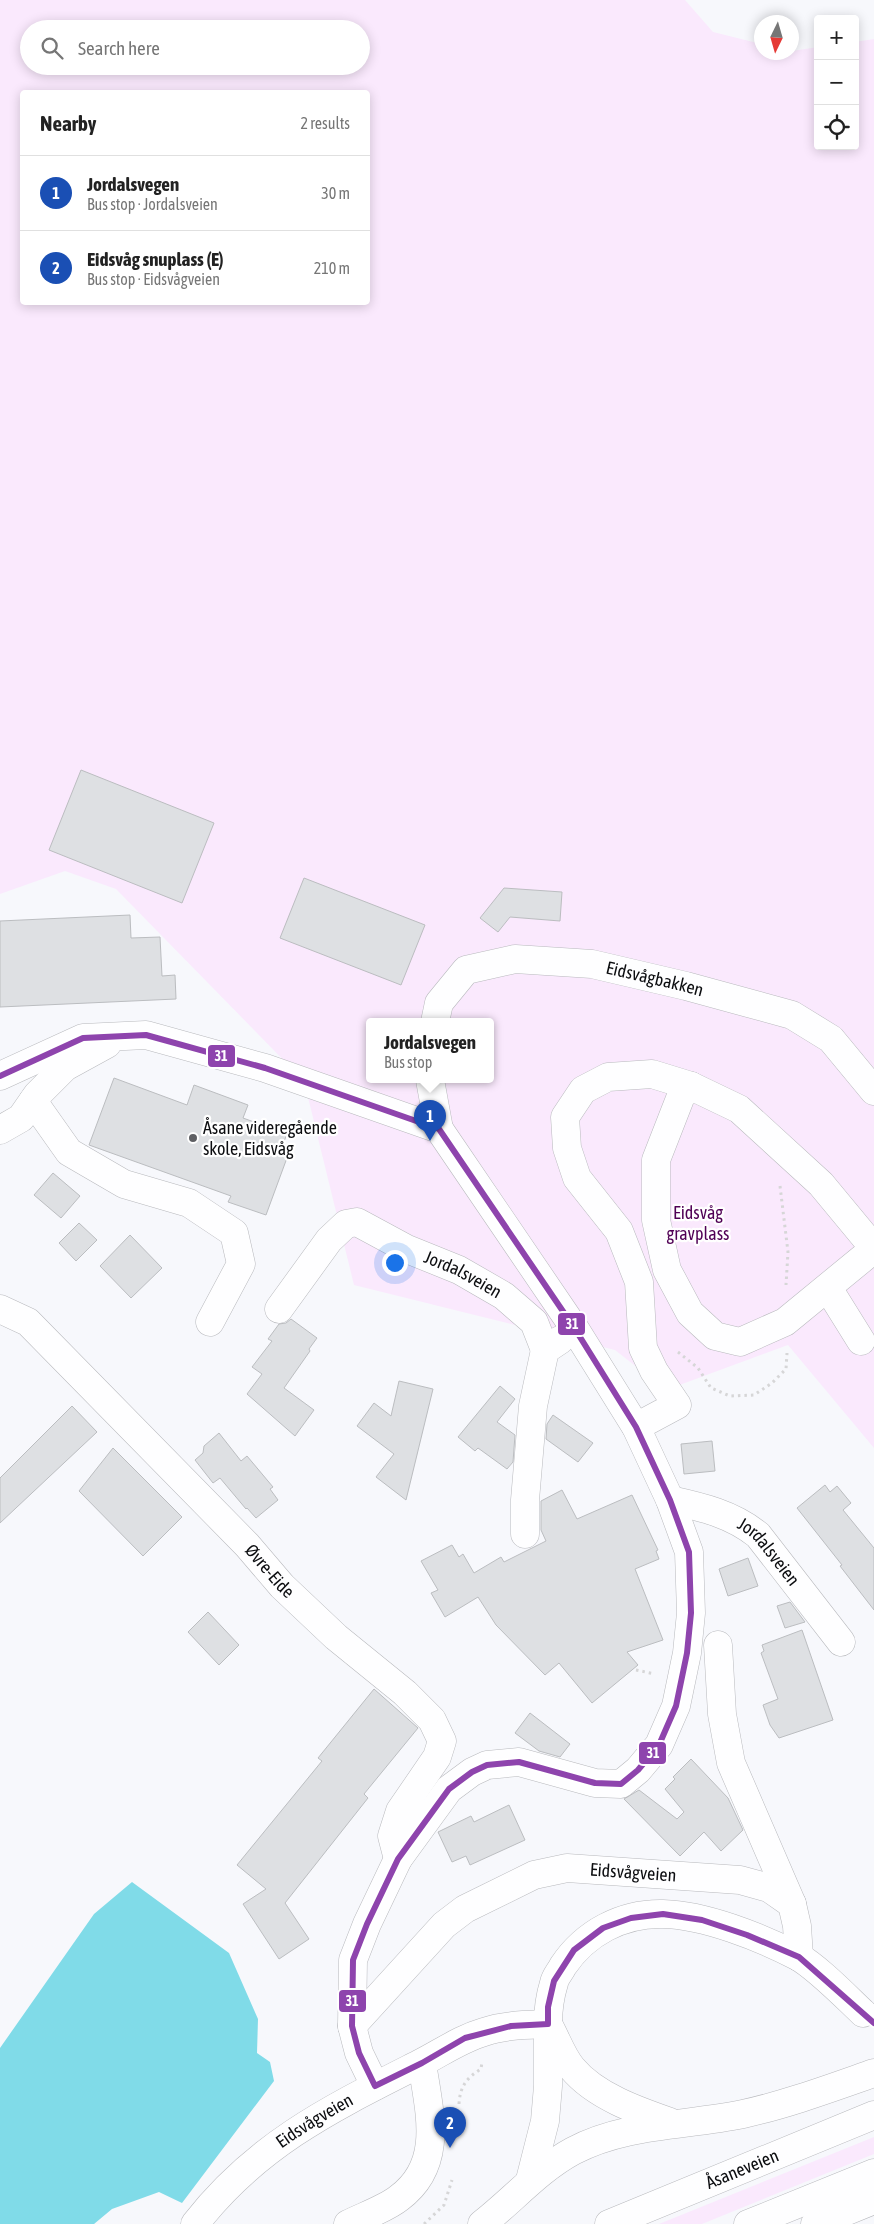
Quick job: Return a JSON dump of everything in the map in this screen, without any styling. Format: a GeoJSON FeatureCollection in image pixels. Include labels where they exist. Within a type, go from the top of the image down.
{"type":"FeatureCollection","features":[{"type":"Feature","properties":{"kind":"main road","name":"Eidsvågbakken"},"geometry":{"type":"LineString","coordinates":[[436,1018],[439,1003],[466,970],[515,959],[592,964],[686,986],[792,1015],[831,1039],[874,1091]]}},
{"type":"Feature","properties":{"kind":"main road"},"geometry":{"type":"LineString","coordinates":[[0,1130],[21,1118],[33,1101],[65,1068],[119,1036]]}},
{"type":"Feature","properties":{"kind":"main road"},"geometry":{"type":"LineString","coordinates":[[0,1076],[82,1038],[146,1036],[265,1068],[439,1129]]}},
{"type":"Feature","properties":{"kind":"main road"},"geometry":{"type":"LineString","coordinates":[[831,1039],[874,1060]]}},
{"type":"Feature","properties":{"kind":"main road"},"geometry":{"type":"LineString","coordinates":[[636,1427],[677,1405],[642,1348],[639,1282],[619,1231],[577,1178],[567,1148],[565,1116],[583,1090],[608,1077],[652,1074],[691,1086],[739,1109],[821,1184],[874,1249],[785,1322],[740,1342],[715,1336],[690,1313],[666,1270],[656,1220],[656,1160],[681,1096],[691,1086]]}},
{"type":"Feature","properties":{"kind":"main road"},"geometry":{"type":"LineString","coordinates":[[376,2086],[359,2053],[352,2026],[353,1960],[367,1924],[398,1859],[449,1789],[472,1772],[487,1765],[518,1762],[595,1783],[621,1784],[638,1770],[659,1745],[676,1706],[691,1613],[689,1552],[670,1500],[636,1427],[575,1329],[439,1129],[431,1083]]}},
{"type":"Feature","properties":{"kind":"main road"},"geometry":{"type":"LineString","coordinates":[[33,1101],[69,1152],[124,1184],[189,1203],[234,1233],[241,1264],[210,1322]]}},
{"type":"Feature","properties":{"kind":"main road","name":"Jordalsveien"},"geometry":{"type":"LineString","coordinates":[[279,1309],[329,1240],[346,1224],[356,1222],[407,1250],[459,1270],[504,1296],[534,1322],[546,1350]]}},
{"type":"Feature","properties":{"kind":"main road"},"geometry":{"type":"LineString","coordinates":[[828,1288],[861,1341]]}},
{"type":"Feature","properties":{"kind":"main road","name":"Øvre-Eide"},"geometry":{"type":"LineString","coordinates":[[0,1309],[28,1322],[240,1538],[282,1586],[336,1637],[405,1693],[432,1720],[442,1741],[437,1757],[400,1811],[392,1836],[398,1859]]}},
{"type":"Feature","properties":{"kind":"main road"},"geometry":{"type":"LineString","coordinates":[[525,1534],[525,1500],[533,1406],[546,1350],[575,1329]]}},
{"type":"Feature","properties":{"kind":"main road","name":"Jordalsveien"},"geometry":{"type":"LineString","coordinates":[[670,1500],[708,1508],[744,1524],[758,1535],[841,1642]]}},
{"type":"Feature","properties":{"kind":"main road"},"geometry":{"type":"LineString","coordinates":[[718,1644],[722,1714],[731,1762],[792,1904],[797,1926],[799,1957]]}},
{"type":"Feature","properties":{"kind":"main road","name":"Eidsvågveien"},"geometry":{"type":"LineString","coordinates":[[352,2026],[444,1925],[465,1909],[534,1875],[567,1868],[740,1880],[770,1888],[792,1904]]}},
{"type":"Feature","properties":{"kind":"main road"},"geometry":{"type":"LineString","coordinates":[[530,2180],[545,2121],[548,2086],[548,2007],[554,1981],[574,1950],[602,1928],[631,1918],[663,1914],[702,1920],[747,1935],[799,1957],[863,2014]]}},
{"type":"Feature","properties":{"kind":"main road"},"geometry":{"type":"LineString","coordinates":[[548,2024],[572,2068],[588,2083],[615,2100],[674,2124]]}},
{"type":"Feature","properties":{"kind":"main road","name":"Eidsvågveien"},"geometry":{"type":"LineString","coordinates":[[201,2222],[247,2168],[275,2144],[305,2125],[465,2038],[511,2026],[548,2024]]}},
{"type":"Feature","properties":{"kind":"main road"},"geometry":{"type":"LineString","coordinates":[[348,2224],[399,2199],[416,2182],[425,2166],[431,2146],[430,2122],[422,2063]]}},
{"type":"Feature","properties":{"kind":"main road"},"geometry":{"type":"LineString","coordinates":[[482,2224],[530,2180],[574,2150],[599,2140],[641,2128],[744,2114],[874,2073]]}},
{"type":"Feature","properties":{"kind":"main road","name":"Åsaneveien"},"geometry":{"type":"LineString","coordinates":[[609,2224],[874,2116]]}},
{"type":"Feature","properties":{"kind":"main road"},"geometry":{"type":"LineString","coordinates":[[748,2224],[874,2174]]}},
{"type":"Feature","properties":{"kind":"main road"},"geometry":{"type":"LineString","coordinates":[[815,2224],[874,2200]]}},
{"type":"Feature","properties":{"kind":"path"},"geometry":{"type":"LineString","coordinates":[[780,1184],[788,1252],[785,1322]]}},
{"type":"Feature","properties":{"kind":"green space","name":"Eidsvåg gravplass"},"geometry":{"type":"Polygon","coordinates":[[[0,0],[685,0],[713,32],[754,42],[754,60],[799,60],[799,50],[814,48],[814,150],[859,150],[859,41],[874,39],[874,1448],[788,1345],[666,1390],[615,1350],[354,1285],[304,1081],[116,889],[65,871],[0,894],[0,0]]]}},
{"type":"Feature","properties":{"kind":"green space"},"geometry":{"type":"Polygon","coordinates":[[[874,2137],[874,2154],[702,2224],[659,2224],[874,2137]]]}},
{"type":"Feature","properties":{"kind":"water"},"geometry":{"type":"Polygon","coordinates":[[[132,1882],[229,1953],[258,2019],[257,2053],[270,2062],[274,2081],[182,2203],[159,2192],[112,2209],[94,2224],[0,2224],[0,2048],[94,1914],[132,1882]]]}},
{"type":"Feature","properties":{"kind":"building"},"geometry":{"type":"Polygon","coordinates":[[[81,770],[214,823],[182,903],[49,850],[81,770]]]}},
{"type":"Feature","properties":{"kind":"building"},"geometry":{"type":"Polygon","coordinates":[[[304,878],[425,925],[401,985],[280,938],[304,878]]]}},
{"type":"Feature","properties":{"kind":"building"},"geometry":{"type":"Polygon","coordinates":[[[504,888],[562,892],[560,921],[510,917],[498,932],[480,918],[504,888]]]}},
{"type":"Feature","properties":{"kind":"building"},"geometry":{"type":"Polygon","coordinates":[[[130,915],[131,938],[160,937],[162,976],[175,975],[176,999],[0,1007],[0,921],[130,915]]]}},
{"type":"Feature","properties":{"kind":"building"},"geometry":{"type":"Polygon","coordinates":[[[114,1078],[187,1105],[194,1085],[248,1105],[243,1118],[287,1134],[283,1144],[291,1147],[266,1215],[228,1202],[231,1196],[89,1145],[114,1078]]]}},
{"type":"Feature","properties":{"kind":"building"},"geometry":{"type":"Polygon","coordinates":[[[53,1173],[80,1196],[61,1218],[34,1195],[53,1173]]]}},
{"type":"Feature","properties":{"kind":"building"},"geometry":{"type":"Polygon","coordinates":[[[79,1223],[97,1240],[76,1261],[59,1243],[79,1223]]]}},
{"type":"Feature","properties":{"kind":"building"},"geometry":{"type":"Polygon","coordinates":[[[130,1235],[162,1268],[131,1298],[100,1266],[130,1235]]]}},
{"type":"Feature","properties":{"kind":"building"},"geometry":{"type":"Polygon","coordinates":[[[291,1319],[317,1338],[284,1388],[314,1410],[295,1436],[247,1394],[262,1374],[252,1367],[272,1341],[268,1339],[279,1324],[286,1323],[291,1319]]]}},
{"type":"Feature","properties":{"kind":"building"},"geometry":{"type":"Polygon","coordinates":[[[399,1381],[433,1389],[406,1500],[376,1477],[394,1454],[357,1426],[374,1403],[391,1416],[399,1381]]]}},
{"type":"Feature","properties":{"kind":"building"},"geometry":{"type":"Polygon","coordinates":[[[500,1386],[515,1399],[497,1422],[515,1435],[513,1462],[507,1469],[478,1448],[475,1451],[458,1437],[500,1386]]]}},
{"type":"Feature","properties":{"kind":"building"},"geometry":{"type":"Polygon","coordinates":[[[72,1406],[97,1432],[0,1523],[0,1478],[72,1406]]]}},
{"type":"Feature","properties":{"kind":"building"},"geometry":{"type":"Polygon","coordinates":[[[553,1415],[593,1443],[578,1462],[546,1439],[547,1424],[553,1415]]]}},
{"type":"Feature","properties":{"kind":"building"},"geometry":{"type":"Polygon","coordinates":[[[219,1433],[241,1461],[247,1456],[273,1487],[270,1489],[278,1500],[256,1518],[220,1478],[213,1483],[195,1460],[203,1453],[204,1446],[219,1433]]]}},
{"type":"Feature","properties":{"kind":"building"},"geometry":{"type":"Polygon","coordinates":[[[712,1441],[715,1471],[684,1474],[681,1444],[712,1441]]]}},
{"type":"Feature","properties":{"kind":"building"},"geometry":{"type":"Polygon","coordinates":[[[113,1448],[182,1517],[143,1556],[79,1491],[113,1448]]]}},
{"type":"Feature","properties":{"kind":"building"},"geometry":{"type":"Polygon","coordinates":[[[825,1485],[830,1492],[837,1486],[851,1503],[843,1510],[874,1548],[874,1610],[840,1566],[842,1565],[797,1508],[825,1485]]]}},
{"type":"Feature","properties":{"kind":"building"},"geometry":{"type":"Polygon","coordinates":[[[562,1490],[577,1519],[632,1495],[658,1550],[656,1551],[659,1559],[635,1569],[663,1640],[627,1652],[638,1665],[592,1703],[559,1663],[545,1675],[496,1625],[478,1597],[445,1617],[431,1593],[438,1590],[421,1561],[452,1545],[459,1557],[463,1554],[474,1573],[501,1557],[504,1562],[546,1541],[541,1530],[541,1501],[562,1490]]]}},
{"type":"Feature","properties":{"kind":"building"},"geometry":{"type":"Polygon","coordinates":[[[748,1558],[758,1586],[728,1596],[719,1569],[748,1558]]]}},
{"type":"Feature","properties":{"kind":"building"},"geometry":{"type":"Polygon","coordinates":[[[790,1602],[805,1622],[785,1628],[777,1606],[790,1602]]]}},
{"type":"Feature","properties":{"kind":"building"},"geometry":{"type":"Polygon","coordinates":[[[208,1612],[239,1645],[219,1665],[188,1632],[208,1612]]]}},
{"type":"Feature","properties":{"kind":"building"},"geometry":{"type":"Polygon","coordinates":[[[802,1630],[833,1720],[779,1738],[770,1725],[763,1705],[778,1699],[761,1653],[764,1651],[762,1645],[802,1630]]]}},
{"type":"Feature","properties":{"kind":"building"},"geometry":{"type":"Polygon","coordinates":[[[374,1689],[418,1728],[364,1794],[368,1798],[285,1903],[309,1939],[279,1959],[243,1904],[266,1889],[237,1865],[322,1761],[318,1758],[374,1689]]]}},
{"type":"Feature","properties":{"kind":"building"},"geometry":{"type":"Polygon","coordinates":[[[530,1713],[570,1744],[560,1757],[539,1751],[515,1733],[530,1713]]]}},
{"type":"Feature","properties":{"kind":"building"},"geometry":{"type":"Polygon","coordinates":[[[691,1759],[728,1798],[743,1830],[721,1851],[704,1832],[680,1856],[624,1799],[639,1790],[677,1819],[684,1812],[665,1789],[675,1779],[673,1777],[691,1759]]]}},
{"type":"Feature","properties":{"kind":"building"},"geometry":{"type":"Polygon","coordinates":[[[509,1805],[525,1840],[470,1865],[466,1856],[452,1862],[438,1832],[471,1816],[474,1822],[509,1805]]]}},
{"type":"Feature","properties":{"kind":"transit line","name":"31"},"geometry":{"type":"LineString","coordinates":[[0,1076],[83,1038],[146,1035],[265,1068],[439,1129],[575,1329],[636,1427],[670,1500],[689,1552],[691,1613],[687,1653],[676,1706],[659,1745],[638,1770],[621,1784],[595,1783],[519,1762],[487,1765],[472,1772],[449,1789],[398,1859],[367,1924],[353,1960],[352,2026],[359,2053],[375,2086],[422,2063],[465,2038],[511,2026],[548,2024],[548,2007],[554,1981],[574,1950],[603,1928],[631,1918],[663,1914],[702,1920],[747,1935],[799,1957],[874,2023]]}},
{"type":"Feature","properties":{"kind":"place","name":"Åsane videregående skole, Eidsvåg"},"geometry":{"type":"Point","coordinates":[193,1138]}},
{"type":"Feature","properties":{"kind":"place","name":"Jordalsvegen"},"geometry":{"type":"Point","coordinates":[430,1141]}},
{"type":"Feature","properties":{"kind":"place","name":"Eidsvåg snuplass (E)"},"geometry":{"type":"Point","coordinates":[450,2148]}}]}
